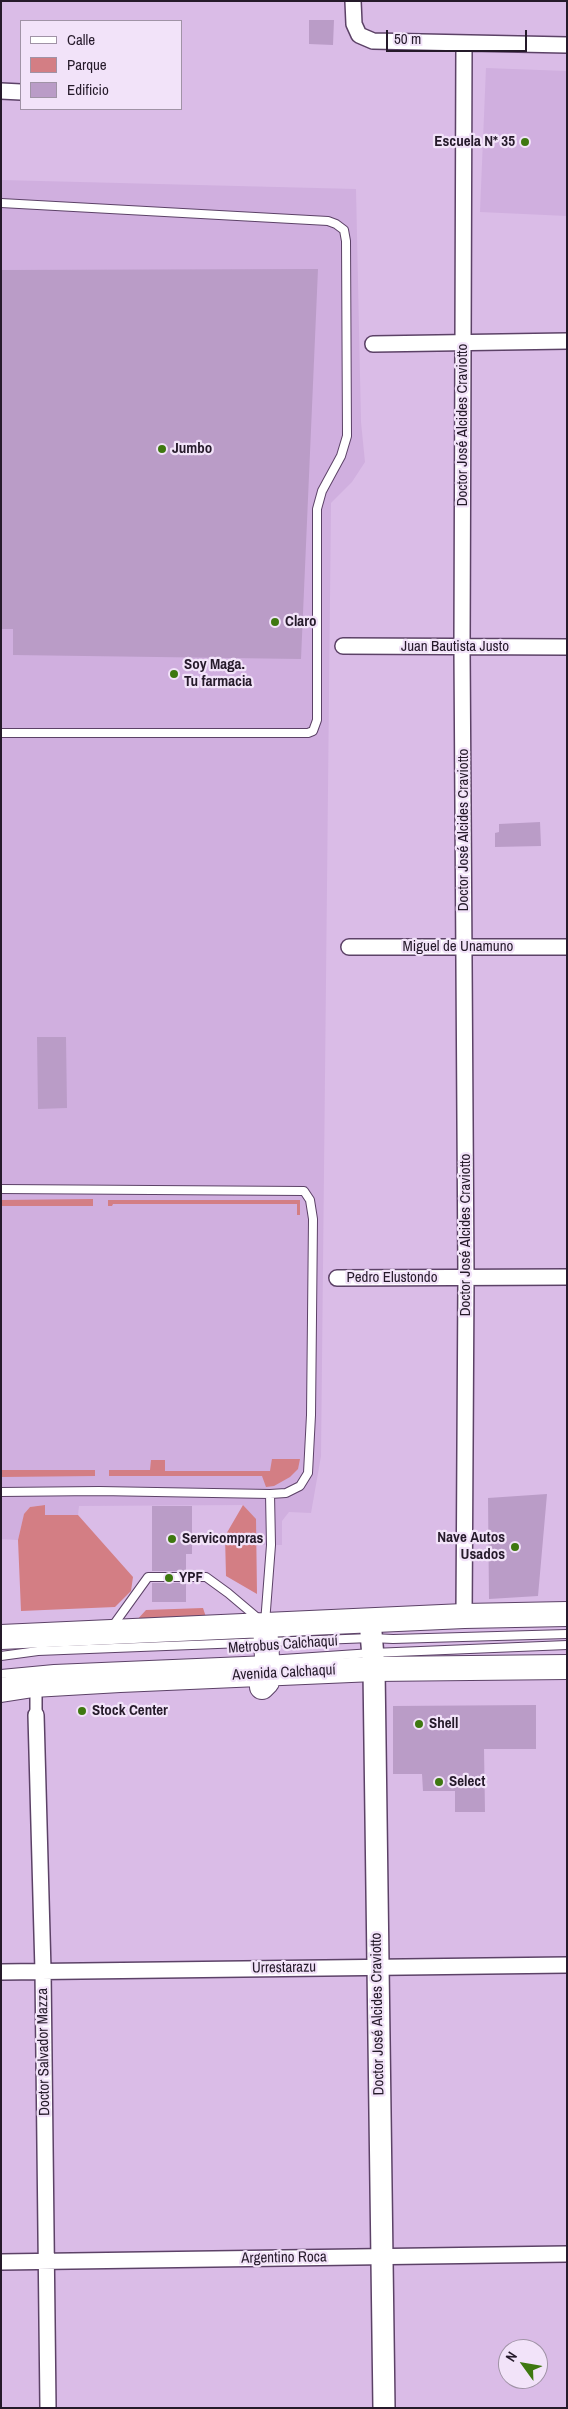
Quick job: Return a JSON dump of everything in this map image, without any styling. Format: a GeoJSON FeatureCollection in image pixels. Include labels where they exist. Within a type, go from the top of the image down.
{"type":"FeatureCollection","features":[{"type":"Feature","properties":{"kind":"main road","name":"Avenida Calchaquí"},"geometry":{"type":"LineString","coordinates":[[1,1637],[107,1633],[267,1651],[371,1645],[464,1616],[567,1614]]}},
{"type":"Feature","properties":{"kind":"main road","name":"Avenida Calchaquí"},"geometry":{"type":"LineString","coordinates":[[1,1690],[72,1682],[267,1651],[371,1645],[514,1667],[567,1668]]}},
{"type":"Feature","properties":{"kind":"main road","name":"Doctor José Alcides Craviotto"},"geometry":{"type":"LineString","coordinates":[[371,1645],[378,1967],[384,2408]]}},
{"type":"Feature","properties":{"kind":"main road"},"geometry":{"type":"LineString","coordinates":[[1,1696],[36,1705],[254,1691],[264,1686],[267,1651]]}},
{"type":"Feature","properties":{"kind":"main road"},"geometry":{"type":"LineString","coordinates":[[514,1667],[567,1659]]}},
{"type":"Feature","properties":{"kind":"street"},"geometry":{"type":"LineString","coordinates":[[354,1],[354,24],[359,35],[373,41],[567,45]]}},
{"type":"Feature","properties":{"kind":"street","name":"Doctor José Alcides Craviotto"},"geometry":{"type":"LineString","coordinates":[[464,44],[462,648],[466,1277],[464,1616]]}},
{"type":"Feature","properties":{"kind":"street"},"geometry":{"type":"LineString","coordinates":[[1,91],[20,92]]}},
{"type":"Feature","properties":{"kind":"street"},"geometry":{"type":"LineString","coordinates":[[373,344],[567,341]]}},
{"type":"Feature","properties":{"kind":"street","name":"Juan Bautista Justo"},"geometry":{"type":"LineString","coordinates":[[343,646],[567,647]]}},
{"type":"Feature","properties":{"kind":"street","name":"Miguel de Unamuno"},"geometry":{"type":"LineString","coordinates":[[349,947],[567,947]]}},
{"type":"Feature","properties":{"kind":"street","name":"Pedro Elustondo"},"geometry":{"type":"LineString","coordinates":[[338,1278],[567,1277]]}},
{"type":"Feature","properties":{"kind":"street","name":"Doctor Salvador Mazza"},"geometry":{"type":"LineString","coordinates":[[36,1705],[43,1971],[48,2408]]}},
{"type":"Feature","properties":{"kind":"street","name":"Urrestarazu"},"geometry":{"type":"LineString","coordinates":[[1,1972],[567,1965]]}},
{"type":"Feature","properties":{"kind":"street","name":"Argentino Roca"},"geometry":{"type":"LineString","coordinates":[[1,2262],[567,2254]]}},
{"type":"Feature","properties":{"kind":"lane"},"geometry":{"type":"LineString","coordinates":[[1,203],[328,221],[336,224],[344,230],[346,241],[347,436],[341,456],[322,491],[317,509],[317,720],[312,730],[298,732],[1,733]]}},
{"type":"Feature","properties":{"kind":"lane"},"geometry":{"type":"LineString","coordinates":[[1,1189],[304,1191],[310,1200],[313,1219],[311,1415],[308,1472],[304,1481],[296,1489],[286,1493],[270,1494],[99,1491],[1,1492]]}},
{"type":"Feature","properties":{"kind":"lane"},"geometry":{"type":"LineString","coordinates":[[267,1651],[271,1545],[270,1494]]}},
{"type":"Feature","properties":{"kind":"lane"},"geometry":{"type":"LineString","coordinates":[[107,1633],[148,1577],[206,1577],[228,1593],[267,1651]]}},
{"type":"Feature","properties":{"kind":"lane"},"geometry":{"type":"LineString","coordinates":[[371,1645],[394,1640],[567,1634]]}},
{"type":"Feature","properties":{"kind":"lane"},"geometry":{"type":"LineString","coordinates":[[371,1645],[567,1645]]}},
{"type":"Feature","properties":{"kind":"lane","name":"Metrobus Calchaquí"},"geometry":{"type":"LineString","coordinates":[[1,1656],[38,1651],[267,1651]]}},
{"type":"Feature","properties":{"kind":"lane","name":"Metrobus Calchaquí"},"geometry":{"type":"LineString","coordinates":[[1,1674],[267,1651]]}},
{"type":"Feature","properties":{"kind":"shaded area","name":"Escuela N* 35"},"geometry":{"type":"Polygon","coordinates":[[[486,68],[567,71],[567,216],[480,212],[486,68]]]}},
{"type":"Feature","properties":{"kind":"shaded area"},"geometry":{"type":"Polygon","coordinates":[[[1,180],[356,189],[361,422],[365,462],[352,482],[331,503],[321,1456],[311,1513],[289,1512],[282,1521],[282,1545],[257,1545],[255,1519],[243,1505],[79,1506],[78,1515],[44,1515],[44,1505],[30,1507],[24,1515],[18,1540],[1,1539],[1,180]]]}},
{"type":"Feature","properties":{"kind":"green space"},"geometry":{"type":"Polygon","coordinates":[[[93,1199],[93,1206],[1,1206],[1,1200],[93,1199]]]}},
{"type":"Feature","properties":{"kind":"green space"},"geometry":{"type":"Polygon","coordinates":[[[108,1200],[300,1200],[300,1215],[297,1215],[297,1204],[113,1204],[108,1206],[108,1200]]]}},
{"type":"Feature","properties":{"kind":"green space"},"geometry":{"type":"Polygon","coordinates":[[[272,1459],[300,1459],[298,1469],[290,1477],[274,1486],[266,1487],[262,1476],[109,1476],[109,1470],[150,1470],[151,1460],[165,1460],[165,1471],[270,1471],[272,1459]]]}},
{"type":"Feature","properties":{"kind":"green space"},"geometry":{"type":"Polygon","coordinates":[[[1,1470],[95,1470],[95,1476],[1,1477],[1,1470]]]}},
{"type":"Feature","properties":{"kind":"green space"},"geometry":{"type":"Polygon","coordinates":[[[45,1505],[45,1515],[78,1515],[133,1577],[131,1591],[115,1607],[21,1611],[18,1540],[24,1514],[30,1507],[45,1505]]]}},
{"type":"Feature","properties":{"kind":"green space"},"geometry":{"type":"Polygon","coordinates":[[[243,1505],[256,1519],[257,1594],[226,1576],[225,1536],[243,1505]]]}},
{"type":"Feature","properties":{"kind":"green space"},"geometry":{"type":"Polygon","coordinates":[[[203,1608],[207,1620],[135,1622],[146,1610],[203,1608]]]}},
{"type":"Feature","properties":{"kind":"building"},"geometry":{"type":"Polygon","coordinates":[[[309,20],[334,20],[333,45],[309,44],[309,20]]]}},
{"type":"Feature","properties":{"kind":"building","name":"Jumbo"},"geometry":{"type":"Polygon","coordinates":[[[318,269],[301,659],[13,655],[13,629],[1,629],[1,270],[318,269]]]}},
{"type":"Feature","properties":{"kind":"building"},"geometry":{"type":"Polygon","coordinates":[[[540,822],[541,846],[495,847],[495,833],[499,832],[499,824],[540,822]]]}},
{"type":"Feature","properties":{"kind":"building"},"geometry":{"type":"Polygon","coordinates":[[[37,1037],[66,1037],[67,1108],[38,1109],[37,1037]]]}},
{"type":"Feature","properties":{"kind":"building","name":"Nave Autos Usados"},"geometry":{"type":"Polygon","coordinates":[[[547,1494],[538,1596],[489,1599],[488,1498],[547,1494]]]}},
{"type":"Feature","properties":{"kind":"building"},"geometry":{"type":"Polygon","coordinates":[[[152,1506],[192,1506],[192,1554],[186,1554],[186,1571],[152,1571],[152,1506]]]}},
{"type":"Feature","properties":{"kind":"building"},"geometry":{"type":"Polygon","coordinates":[[[152,1583],[186,1583],[186,1602],[152,1602],[152,1583]]]}},
{"type":"Feature","properties":{"kind":"building"},"geometry":{"type":"Polygon","coordinates":[[[536,1705],[536,1749],[484,1749],[485,1812],[455,1812],[455,1791],[423,1791],[422,1774],[393,1774],[393,1706],[536,1705]]]}},
{"type":"Feature","properties":{"kind":"place","name":"Escuela N* 35"},"geometry":{"type":"Point","coordinates":[525,142]}},
{"type":"Feature","properties":{"kind":"place","name":"Jumbo"},"geometry":{"type":"Point","coordinates":[162,449]}},
{"type":"Feature","properties":{"kind":"place","name":"Claro"},"geometry":{"type":"Point","coordinates":[275,622]}},
{"type":"Feature","properties":{"kind":"place","name":"Soy Maga. Tu farmacia"},"geometry":{"type":"Point","coordinates":[174,674]}},
{"type":"Feature","properties":{"kind":"place","name":"Servicompras"},"geometry":{"type":"Point","coordinates":[172,1539]}},
{"type":"Feature","properties":{"kind":"place","name":"Nave Autos Usados"},"geometry":{"type":"Point","coordinates":[515,1547]}},
{"type":"Feature","properties":{"kind":"place","name":"YPF"},"geometry":{"type":"Point","coordinates":[169,1578]}},
{"type":"Feature","properties":{"kind":"place","name":"Stock Center"},"geometry":{"type":"Point","coordinates":[82,1711]}},
{"type":"Feature","properties":{"kind":"place","name":"Shell"},"geometry":{"type":"Point","coordinates":[419,1724]}},
{"type":"Feature","properties":{"kind":"place","name":"Select"},"geometry":{"type":"Point","coordinates":[439,1782]}}]}
